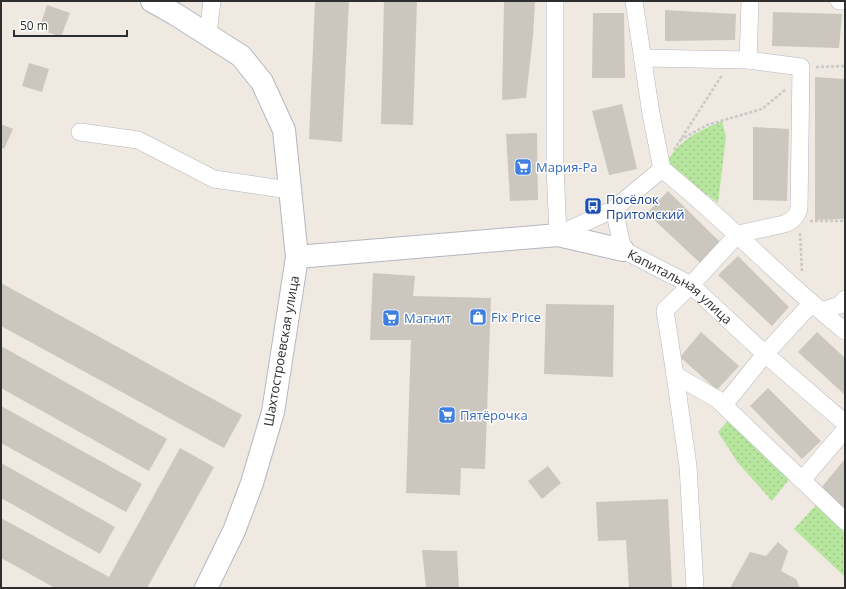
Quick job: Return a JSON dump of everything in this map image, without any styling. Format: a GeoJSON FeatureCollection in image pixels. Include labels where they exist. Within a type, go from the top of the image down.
{"type":"FeatureCollection","features":[{"type":"Feature","properties":{"kind":"main road","name":"Шахтостроевская улица"},"geometry":{"type":"LineString","coordinates":[[152,1],[208,34],[241,56],[262,82],[284,130],[289,190],[298,257],[273,412],[250,490],[234,531],[210,582]]}},
{"type":"Feature","properties":{"kind":"main road"},"geometry":{"type":"LineString","coordinates":[[298,257],[558,235],[623,250]]}},
{"type":"Feature","properties":{"kind":"street"},"geometry":{"type":"LineString","coordinates":[[208,34],[212,1]]}},
{"type":"Feature","properties":{"kind":"street"},"geometry":{"type":"LineString","coordinates":[[555,1],[555,174],[558,235],[614,209],[662,169]]}},
{"type":"Feature","properties":{"kind":"street"},"geometry":{"type":"LineString","coordinates":[[634,1],[642,58],[662,169],[701,200],[812,304],[845,330]]}},
{"type":"Feature","properties":{"kind":"street"},"geometry":{"type":"LineString","coordinates":[[740,60],[750,1]]}},
{"type":"Feature","properties":{"kind":"street"},"geometry":{"type":"LineString","coordinates":[[839,1],[845,1]]}},
{"type":"Feature","properties":{"kind":"street"},"geometry":{"type":"LineString","coordinates":[[642,58],[740,60],[801,71],[799,209],[797,221],[738,234],[691,286],[665,310],[688,466],[694,588]]}},
{"type":"Feature","properties":{"kind":"street"},"geometry":{"type":"LineString","coordinates":[[80,132],[138,140],[214,179],[289,190]]}},
{"type":"Feature","properties":{"kind":"street","name":"Капитальная улица"},"geometry":{"type":"LineString","coordinates":[[614,209],[623,250],[691,286],[765,354],[845,423]]}},
{"type":"Feature","properties":{"kind":"street"},"geometry":{"type":"LineString","coordinates":[[724,405],[765,354],[812,304],[840,305],[845,299]]}},
{"type":"Feature","properties":{"kind":"street"},"geometry":{"type":"LineString","coordinates":[[675,375],[717,399],[724,405],[845,521]]}},
{"type":"Feature","properties":{"kind":"street"},"geometry":{"type":"LineString","coordinates":[[802,480],[845,430]]}},
{"type":"Feature","properties":{"kind":"path"},"geometry":{"type":"LineString","coordinates":[[662,169],[680,140],[740,60]]}},
{"type":"Feature","properties":{"kind":"path"},"geometry":{"type":"LineString","coordinates":[[680,140],[707,125],[762,108],[778,96],[801,71],[845,66]]}},
{"type":"Feature","properties":{"kind":"path"},"geometry":{"type":"LineString","coordinates":[[812,304],[797,221],[845,221]]}},
{"type":"Feature","properties":{"kind":"green space"},"geometry":{"type":"Polygon","coordinates":[[[722,121],[726,137],[718,203],[666,165],[670,157],[682,143],[697,133],[722,121]]]}},
{"type":"Feature","properties":{"kind":"green space"},"geometry":{"type":"Polygon","coordinates":[[[730,418],[790,478],[772,501],[738,463],[718,432],[730,418]]]}},
{"type":"Feature","properties":{"kind":"green space"},"geometry":{"type":"Polygon","coordinates":[[[816,505],[845,533],[844,576],[794,529],[816,505]]]}},
{"type":"Feature","properties":{"kind":"building"},"geometry":{"type":"Polygon","coordinates":[[[315,1],[349,1],[342,142],[309,139],[315,1]]]}},
{"type":"Feature","properties":{"kind":"building"},"geometry":{"type":"Polygon","coordinates":[[[384,1],[417,1],[413,125],[381,124],[384,1]]]}},
{"type":"Feature","properties":{"kind":"building"},"geometry":{"type":"Polygon","coordinates":[[[504,1],[535,1],[533,36],[526,98],[502,100],[504,1]]]}},
{"type":"Feature","properties":{"kind":"building"},"geometry":{"type":"Polygon","coordinates":[[[47,5],[70,13],[61,37],[39,29],[47,5]]]}},
{"type":"Feature","properties":{"kind":"building"},"geometry":{"type":"Polygon","coordinates":[[[665,10],[736,14],[735,40],[665,41],[665,10]]]}},
{"type":"Feature","properties":{"kind":"building"},"geometry":{"type":"Polygon","coordinates":[[[773,12],[842,14],[839,48],[772,46],[773,12]]]}},
{"type":"Feature","properties":{"kind":"building"},"geometry":{"type":"Polygon","coordinates":[[[593,13],[624,13],[625,78],[592,78],[593,13]]]}},
{"type":"Feature","properties":{"kind":"building"},"geometry":{"type":"Polygon","coordinates":[[[29,63],[49,69],[42,92],[22,86],[29,63]]]}},
{"type":"Feature","properties":{"kind":"building"},"geometry":{"type":"Polygon","coordinates":[[[815,77],[845,79],[845,219],[815,220],[815,77]]]}},
{"type":"Feature","properties":{"kind":"building"},"geometry":{"type":"Polygon","coordinates":[[[622,104],[637,169],[609,175],[592,111],[622,104]]]}},
{"type":"Feature","properties":{"kind":"building"},"geometry":{"type":"Polygon","coordinates":[[[1,124],[13,129],[4,149],[1,147],[1,124]]]}},
{"type":"Feature","properties":{"kind":"building"},"geometry":{"type":"Polygon","coordinates":[[[753,127],[789,129],[787,201],[753,200],[753,127]]]}},
{"type":"Feature","properties":{"kind":"building","name":"Мария-Ра"},"geometry":{"type":"Polygon","coordinates":[[[537,133],[538,200],[510,201],[506,134],[537,133]]]}},
{"type":"Feature","properties":{"kind":"building"},"geometry":{"type":"Polygon","coordinates":[[[668,191],[720,242],[700,263],[647,213],[668,191]]]}},
{"type":"Feature","properties":{"kind":"building"},"geometry":{"type":"Polygon","coordinates":[[[738,256],[789,307],[772,326],[718,275],[738,256]]]}},
{"type":"Feature","properties":{"kind":"building","name":"Пятёрочка"},"geometry":{"type":"Polygon","coordinates":[[[373,273],[415,276],[413,296],[491,298],[485,469],[461,468],[460,495],[406,493],[411,340],[370,340],[373,273]]]}},
{"type":"Feature","properties":{"kind":"building"},"geometry":{"type":"Polygon","coordinates":[[[1,283],[242,415],[224,448],[1,326],[1,283]]]}},
{"type":"Feature","properties":{"kind":"building"},"geometry":{"type":"Polygon","coordinates":[[[546,304],[614,305],[613,377],[544,374],[546,304]]]}},
{"type":"Feature","properties":{"kind":"building"},"geometry":{"type":"Polygon","coordinates":[[[701,332],[739,366],[717,390],[680,357],[701,332]]]}},
{"type":"Feature","properties":{"kind":"building"},"geometry":{"type":"Polygon","coordinates":[[[817,332],[845,358],[845,395],[798,352],[817,332]]]}},
{"type":"Feature","properties":{"kind":"building"},"geometry":{"type":"Polygon","coordinates":[[[1,346],[167,439],[149,471],[1,388],[1,346]]]}},
{"type":"Feature","properties":{"kind":"building"},"geometry":{"type":"Polygon","coordinates":[[[768,388],[821,441],[802,459],[750,406],[768,388]]]}},
{"type":"Feature","properties":{"kind":"building"},"geometry":{"type":"Polygon","coordinates":[[[1,406],[142,484],[126,512],[1,443],[1,406]]]}},
{"type":"Feature","properties":{"kind":"building"},"geometry":{"type":"Polygon","coordinates":[[[180,448],[214,467],[147,588],[55,588],[1,558],[1,518],[109,577],[180,448]]]}},
{"type":"Feature","properties":{"kind":"building"},"geometry":{"type":"Polygon","coordinates":[[[844,460],[845,461],[845,510],[821,488],[844,460]]]}},
{"type":"Feature","properties":{"kind":"building"},"geometry":{"type":"Polygon","coordinates":[[[1,463],[115,527],[100,554],[1,498],[1,463]]]}},
{"type":"Feature","properties":{"kind":"building"},"geometry":{"type":"Polygon","coordinates":[[[548,466],[561,483],[542,499],[528,481],[548,466]]]}},
{"type":"Feature","properties":{"kind":"building"},"geometry":{"type":"Polygon","coordinates":[[[668,499],[672,588],[629,588],[626,540],[598,541],[596,502],[668,499]]]}},
{"type":"Feature","properties":{"kind":"building"},"geometry":{"type":"Polygon","coordinates":[[[778,542],[788,551],[781,571],[796,579],[800,588],[730,588],[750,552],[766,556],[778,542]]]}},
{"type":"Feature","properties":{"kind":"building"},"geometry":{"type":"Polygon","coordinates":[[[422,550],[457,551],[459,588],[426,588],[422,550]]]}},
{"type":"Feature","properties":{"kind":"place","name":"Мария-Ра"},"geometry":{"type":"Point","coordinates":[523,167]}},
{"type":"Feature","properties":{"kind":"place","name":"Посёлок Притомский"},"geometry":{"type":"Point","coordinates":[593,206]}},
{"type":"Feature","properties":{"kind":"place","name":"Fix Price"},"geometry":{"type":"Point","coordinates":[478,317]}},
{"type":"Feature","properties":{"kind":"place","name":"Магнит"},"geometry":{"type":"Point","coordinates":[391,318]}},
{"type":"Feature","properties":{"kind":"place","name":"Пятёрочка"},"geometry":{"type":"Point","coordinates":[447,415]}}]}
